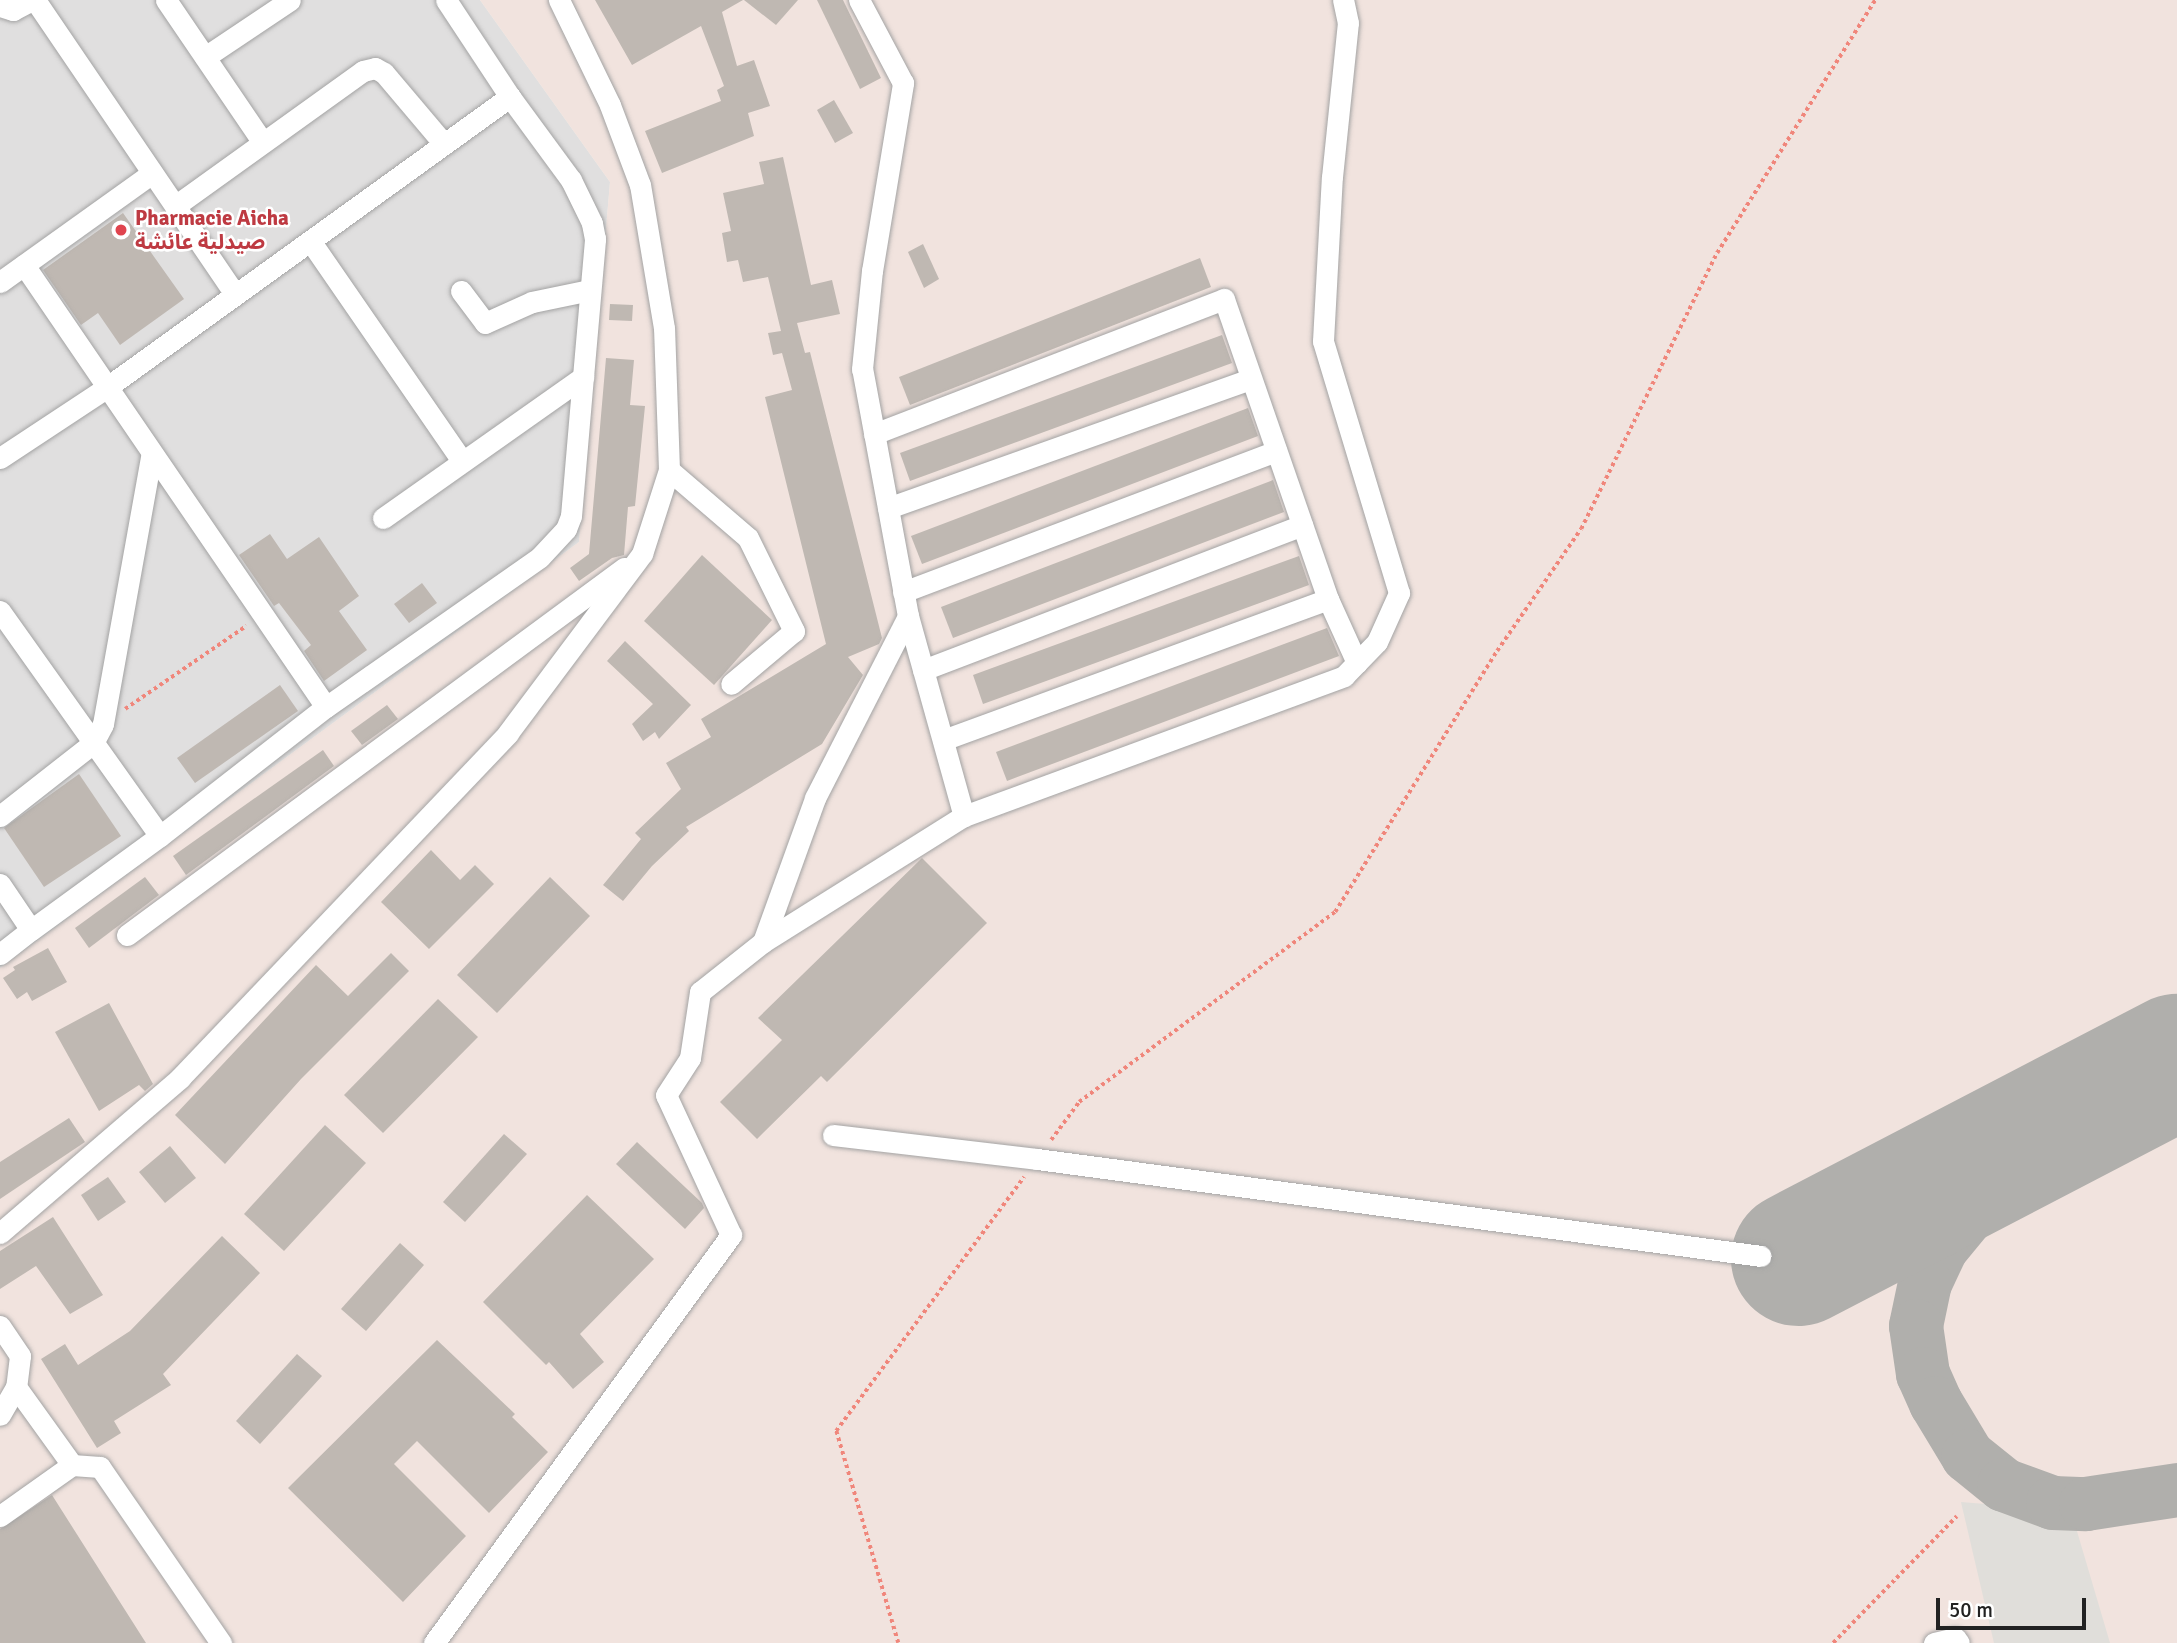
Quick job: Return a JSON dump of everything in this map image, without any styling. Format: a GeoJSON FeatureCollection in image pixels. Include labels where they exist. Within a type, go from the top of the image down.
{"type":"FeatureCollection","features":[{"type":"Feature","properties":{"kind":"street"},"geometry":{"type":"LineString","coordinates":[[0,6],[13,10],[34,0],[235,294]]}},
{"type":"Feature","properties":{"kind":"street"},"geometry":{"type":"LineString","coordinates":[[166,0],[262,141]]}},
{"type":"Feature","properties":{"kind":"street"},"geometry":{"type":"LineString","coordinates":[[205,57],[290,0]]}},
{"type":"Feature","properties":{"kind":"street"},"geometry":{"type":"LineString","coordinates":[[0,954],[160,836],[326,707],[540,557],[566,529],[570,516],[595,239],[587,208],[446,0]]}},
{"type":"Feature","properties":{"kind":"street"},"geometry":{"type":"LineString","coordinates":[[0,1233],[180,1078],[508,733],[642,554],[669,470],[664,328],[640,185],[610,105],[559,0]]}},
{"type":"Feature","properties":{"kind":"street"},"geometry":{"type":"LineString","coordinates":[[859,0],[903,83],[873,271],[862,369],[908,616],[964,816]]}},
{"type":"Feature","properties":{"kind":"street"},"geometry":{"type":"LineString","coordinates":[[434,1643],[731,1236],[666,1095],[691,1058],[701,992],[763,942],[964,816],[1344,676],[1377,642],[1399,593],[1323,341],[1332,177],[1348,23],[1343,0]]}},
{"type":"Feature","properties":{"kind":"street"},"geometry":{"type":"LineString","coordinates":[[175,206],[363,71],[375,68],[384,73],[444,145]]}},
{"type":"Feature","properties":{"kind":"street"},"geometry":{"type":"LineString","coordinates":[[0,458],[106,387],[311,242],[510,97]]}},
{"type":"Feature","properties":{"kind":"street"},"geometry":{"type":"LineString","coordinates":[[0,282],[152,173]]}},
{"type":"Feature","properties":{"kind":"street"},"geometry":{"type":"LineString","coordinates":[[311,242],[462,461]]}},
{"type":"Feature","properties":{"kind":"street"},"geometry":{"type":"LineString","coordinates":[[24,265],[326,707]]}},
{"type":"Feature","properties":{"kind":"street"},"geometry":{"type":"LineString","coordinates":[[460,290],[485,323],[532,303],[590,290]]}},
{"type":"Feature","properties":{"kind":"street"},"geometry":{"type":"LineString","coordinates":[[874,435],[1224,299],[1328,599],[1357,663]]}},
{"type":"Feature","properties":{"kind":"street"},"geometry":{"type":"LineString","coordinates":[[383,518],[583,377]]}},
{"type":"Feature","properties":{"kind":"street"},"geometry":{"type":"LineString","coordinates":[[888,508],[1251,380]]}},
{"type":"Feature","properties":{"kind":"street"},"geometry":{"type":"LineString","coordinates":[[903,592],[1276,452]]}},
{"type":"Feature","properties":{"kind":"street"},"geometry":{"type":"LineString","coordinates":[[0,816],[93,743],[103,724],[152,453]]}},
{"type":"Feature","properties":{"kind":"street"},"geometry":{"type":"LineString","coordinates":[[669,470],[748,538],[794,631],[731,684]]}},
{"type":"Feature","properties":{"kind":"street"},"geometry":{"type":"LineString","coordinates":[[923,670],[1302,525]]}},
{"type":"Feature","properties":{"kind":"street"},"geometry":{"type":"LineString","coordinates":[[127,935],[642,554]]}},
{"type":"Feature","properties":{"kind":"street"},"geometry":{"type":"LineString","coordinates":[[943,740],[1328,599]]}},
{"type":"Feature","properties":{"kind":"street"},"geometry":{"type":"LineString","coordinates":[[0,611],[160,836]]}},
{"type":"Feature","properties":{"kind":"street"},"geometry":{"type":"LineString","coordinates":[[763,942],[815,799],[908,616]]}},
{"type":"Feature","properties":{"kind":"street"},"geometry":{"type":"LineString","coordinates":[[0,884],[31,930]]}},
{"type":"Feature","properties":{"kind":"street"},"geometry":{"type":"LineString","coordinates":[[834,1136],[1037,1159],[1761,1256]]}},
{"type":"Feature","properties":{"kind":"street"},"geometry":{"type":"LineString","coordinates":[[0,1326],[20,1356],[16,1387],[0,1415]]}},
{"type":"Feature","properties":{"kind":"street"},"geometry":{"type":"LineString","coordinates":[[16,1387],[72,1465]]}},
{"type":"Feature","properties":{"kind":"street"},"geometry":{"type":"LineString","coordinates":[[0,1516],[72,1465],[100,1467],[221,1643]]}},
{"type":"Feature","properties":{"kind":"street"},"geometry":{"type":"LineString","coordinates":[[1934,1643],[1955,1638],[1959,1643]]}},
{"type":"Feature","properties":{"kind":"path"},"geometry":{"type":"LineString","coordinates":[[898,1643],[836,1431],[1079,1102],[1335,912],[1497,651],[1581,528],[1717,253],[1875,0]]}},
{"type":"Feature","properties":{"kind":"path"},"geometry":{"type":"LineString","coordinates":[[103,724],[262,615]]}},
{"type":"Feature","properties":{"kind":"path"},"geometry":{"type":"LineString","coordinates":[[1833,1643],[1957,1516]]}},
{"type":"Feature","properties":{"kind":"shaded area"},"geometry":{"type":"Polygon","coordinates":[[[0,0],[480,0],[610,182],[579,542],[0,968],[0,0]]]}},
{"type":"Feature","properties":{"kind":"shaded area"},"geometry":{"type":"Polygon","coordinates":[[[480,0],[2177,0],[2177,1643],[0,1643],[0,968],[579,542],[610,182],[480,0]]]}},
{"type":"Feature","properties":{"kind":"shaded area"},"geometry":{"type":"Polygon","coordinates":[[[1961,1502],[2071,1511],[2110,1643],[1994,1643],[1961,1502]]]}},
{"type":"Feature","properties":{"kind":"building"},"geometry":{"type":"Polygon","coordinates":[[[595,0],[743,0],[722,12],[737,66],[754,60],[770,106],[748,113],[754,136],[662,173],[645,131],[721,101],[717,90],[724,86],[701,26],[632,65],[595,0]]]}},
{"type":"Feature","properties":{"kind":"building"},"geometry":{"type":"Polygon","coordinates":[[[744,0],[798,0],[776,25],[744,0]]]}},
{"type":"Feature","properties":{"kind":"building"},"geometry":{"type":"Polygon","coordinates":[[[817,0],[843,0],[881,78],[860,89],[817,0]]]}},
{"type":"Feature","properties":{"kind":"building"},"geometry":{"type":"Polygon","coordinates":[[[834,100],[853,133],[835,143],[817,110],[834,100]]]}},
{"type":"Feature","properties":{"kind":"building"},"geometry":{"type":"Polygon","coordinates":[[[783,157],[811,285],[832,280],[840,314],[797,323],[805,353],[810,352],[882,638],[879,644],[848,657],[863,675],[822,744],[686,827],[689,831],[652,866],[623,901],[603,885],[641,839],[635,833],[681,789],[666,763],[711,737],[701,719],[826,644],[765,397],[792,390],[782,353],[773,355],[768,333],[781,331],[768,277],[743,282],[738,260],[727,262],[722,233],[731,231],[723,193],[764,184],[759,162],[783,157]]]}},
{"type":"Feature","properties":{"kind":"building"},"geometry":{"type":"Polygon","coordinates":[[[123,213],[184,299],[120,345],[98,313],[81,325],[43,270],[123,213]]]}},
{"type":"Feature","properties":{"kind":"building"},"geometry":{"type":"Polygon","coordinates":[[[923,244],[939,279],[924,288],[908,252],[923,244]]]}},
{"type":"Feature","properties":{"kind":"building"},"geometry":{"type":"Polygon","coordinates":[[[1200,258],[1211,287],[910,405],[899,377],[1200,258]]]}},
{"type":"Feature","properties":{"kind":"building"},"geometry":{"type":"Polygon","coordinates":[[[610,304],[633,305],[632,321],[609,320],[610,304]]]}},
{"type":"Feature","properties":{"kind":"building"},"geometry":{"type":"Polygon","coordinates":[[[1222,335],[1232,363],[910,481],[900,453],[1222,335]]]}},
{"type":"Feature","properties":{"kind":"building"},"geometry":{"type":"Polygon","coordinates":[[[606,358],[634,360],[630,405],[645,406],[635,506],[628,507],[624,555],[612,558],[579,581],[570,568],[589,554],[606,358]]]}},
{"type":"Feature","properties":{"kind":"building"},"geometry":{"type":"Polygon","coordinates":[[[1248,408],[1258,436],[922,564],[911,536],[1248,408]]]}},
{"type":"Feature","properties":{"kind":"building"},"geometry":{"type":"Polygon","coordinates":[[[1273,480],[1284,512],[953,638],[941,607],[1273,480]]]}},
{"type":"Feature","properties":{"kind":"building"},"geometry":{"type":"Polygon","coordinates":[[[270,534],[287,559],[319,537],[359,596],[339,611],[367,650],[324,681],[304,651],[311,645],[279,603],[274,606],[239,555],[270,534]]]}},
{"type":"Feature","properties":{"kind":"building"},"geometry":{"type":"Polygon","coordinates":[[[702,555],[772,620],[714,685],[644,621],[702,555]]]}},
{"type":"Feature","properties":{"kind":"building"},"geometry":{"type":"Polygon","coordinates":[[[1299,556],[1309,585],[983,704],[973,675],[1299,556]]]}},
{"type":"Feature","properties":{"kind":"building"},"geometry":{"type":"Polygon","coordinates":[[[422,583],[437,603],[409,623],[394,604],[422,583]]]}},
{"type":"Feature","properties":{"kind":"building"},"geometry":{"type":"Polygon","coordinates":[[[1327,628],[1339,656],[1007,781],[996,752],[1327,628]]]}},
{"type":"Feature","properties":{"kind":"building"},"geometry":{"type":"Polygon","coordinates":[[[625,641],[691,705],[659,739],[655,732],[643,741],[632,724],[653,704],[607,661],[625,641]]]}},
{"type":"Feature","properties":{"kind":"building"},"geometry":{"type":"Polygon","coordinates":[[[280,685],[298,711],[195,783],[177,758],[280,685]]]}},
{"type":"Feature","properties":{"kind":"building"},"geometry":{"type":"Polygon","coordinates":[[[387,705],[398,719],[362,745],[351,731],[387,705]]]}},
{"type":"Feature","properties":{"kind":"building"},"geometry":{"type":"Polygon","coordinates":[[[323,750],[334,766],[186,875],[173,856],[323,750]]]}},
{"type":"Feature","properties":{"kind":"building"},"geometry":{"type":"Polygon","coordinates":[[[79,774],[121,836],[44,887],[4,828],[79,774]]]}},
{"type":"Feature","properties":{"kind":"building"},"geometry":{"type":"Polygon","coordinates":[[[431,850],[460,880],[475,865],[494,884],[429,949],[381,902],[431,850]]]}},
{"type":"Feature","properties":{"kind":"building"},"geometry":{"type":"Polygon","coordinates":[[[922,858],[987,923],[827,1082],[821,1076],[757,1139],[720,1102],[782,1040],[758,1018],[922,858]]]}},
{"type":"Feature","properties":{"kind":"building"},"geometry":{"type":"Polygon","coordinates":[[[145,877],[159,895],[89,948],[75,928],[145,877]]]}},
{"type":"Feature","properties":{"kind":"building"},"geometry":{"type":"Polygon","coordinates":[[[550,877],[590,916],[497,1013],[457,975],[550,877]]]}},
{"type":"Feature","properties":{"kind":"building"},"geometry":{"type":"Polygon","coordinates":[[[48,948],[67,982],[32,1001],[27,992],[17,999],[3,978],[15,970],[13,967],[48,948]]]}},
{"type":"Feature","properties":{"kind":"building"},"geometry":{"type":"Polygon","coordinates":[[[391,953],[409,971],[301,1079],[225,1164],[175,1115],[316,965],[348,996],[391,953]]]}},
{"type":"Feature","properties":{"kind":"building"},"geometry":{"type":"Polygon","coordinates":[[[438,999],[478,1037],[383,1133],[344,1095],[438,999]]]}},
{"type":"Feature","properties":{"kind":"building"},"geometry":{"type":"Polygon","coordinates":[[[109,1003],[153,1084],[145,1091],[139,1085],[99,1111],[55,1032],[109,1003]]]}},
{"type":"Feature","properties":{"kind":"building"},"geometry":{"type":"Polygon","coordinates":[[[69,1118],[85,1142],[0,1199],[0,1162],[69,1118]]]}},
{"type":"Feature","properties":{"kind":"building"},"geometry":{"type":"Polygon","coordinates":[[[325,1125],[366,1163],[284,1251],[244,1214],[325,1125]]]}},
{"type":"Feature","properties":{"kind":"building"},"geometry":{"type":"Polygon","coordinates":[[[504,1134],[527,1154],[465,1222],[443,1202],[504,1134]]]}},
{"type":"Feature","properties":{"kind":"building"},"geometry":{"type":"Polygon","coordinates":[[[637,1142],[702,1203],[704,1208],[685,1229],[616,1164],[637,1142]]]}},
{"type":"Feature","properties":{"kind":"building"},"geometry":{"type":"Polygon","coordinates":[[[170,1146],[196,1178],[165,1203],[139,1172],[170,1146]]]}},
{"type":"Feature","properties":{"kind":"building"},"geometry":{"type":"Polygon","coordinates":[[[108,1177],[126,1202],[98,1221],[81,1195],[108,1177]]]}},
{"type":"Feature","properties":{"kind":"building"},"geometry":{"type":"Polygon","coordinates":[[[587,1195],[654,1259],[580,1334],[604,1362],[573,1389],[549,1362],[546,1365],[483,1302],[587,1195]]]}},
{"type":"Feature","properties":{"kind":"building"},"geometry":{"type":"Polygon","coordinates":[[[53,1217],[103,1295],[70,1314],[36,1266],[0,1289],[0,1251],[53,1217]]]}},
{"type":"Feature","properties":{"kind":"building"},"geometry":{"type":"Polygon","coordinates":[[[222,1236],[260,1273],[163,1374],[171,1385],[114,1421],[121,1433],[97,1448],[41,1359],[65,1344],[78,1365],[130,1331],[222,1236]]]}},
{"type":"Feature","properties":{"kind":"building"},"geometry":{"type":"Polygon","coordinates":[[[400,1243],[424,1265],[366,1331],[341,1309],[400,1243]]]}},
{"type":"Feature","properties":{"kind":"building"},"geometry":{"type":"Polygon","coordinates":[[[437,1340],[515,1414],[512,1417],[548,1452],[489,1513],[417,1441],[394,1464],[466,1536],[403,1602],[288,1488],[437,1340]]]}},
{"type":"Feature","properties":{"kind":"building"},"geometry":{"type":"Polygon","coordinates":[[[297,1354],[322,1376],[260,1444],[236,1421],[297,1354]]]}},
{"type":"Feature","properties":{"kind":"building"},"geometry":{"type":"Polygon","coordinates":[[[52,1495],[146,1643],[0,1643],[0,1529],[52,1495]]]}},
{"type":"Feature","properties":{"kind":"taxiway"},"geometry":{"type":"LineString","coordinates":[[2062,1121],[2022,1155],[1996,1182],[1941,1249],[1925,1283],[1916,1326],[1923,1374],[1936,1403],[1968,1456],[2004,1485],[2053,1503],[2086,1504],[2177,1490]]}},
{"type":"Feature","properties":{"kind":"runway"},"geometry":{"type":"LineString","coordinates":[[1798,1258],[2177,1061]]}},
{"type":"Feature","properties":{"kind":"place","name":"Pharmacie Aicha صيدلية عائشة"},"geometry":{"type":"Point","coordinates":[121,230]}}]}
